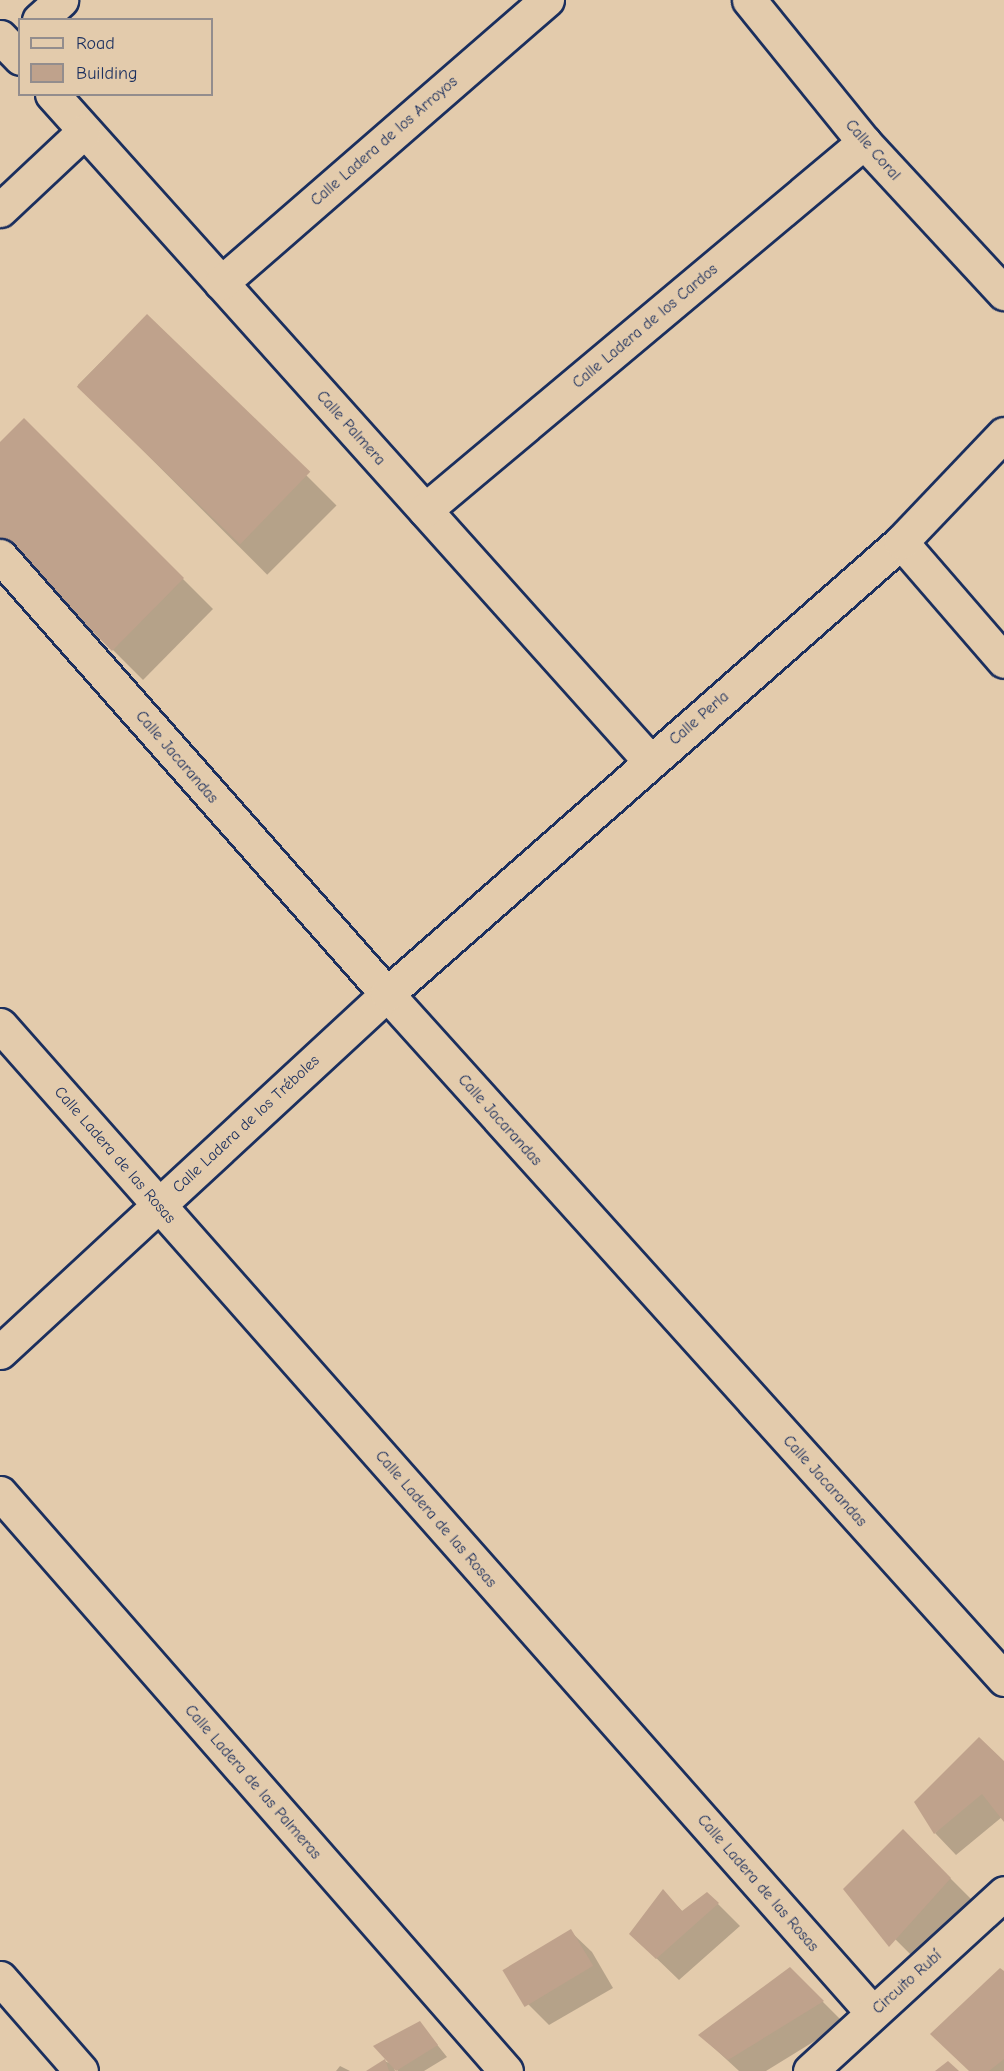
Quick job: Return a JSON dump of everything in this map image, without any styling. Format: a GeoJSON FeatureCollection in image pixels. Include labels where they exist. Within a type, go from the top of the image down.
{"type":"FeatureCollection","features":[{"type":"Feature","properties":{"kind":"street"},"geometry":{"type":"LineString","coordinates":[[41,18],[61,0]]}},
{"type":"Feature","properties":{"kind":"street","name":"Calle Ladera de los Arroyos"},"geometry":{"type":"LineString","coordinates":[[220,283],[547,0]]}},
{"type":"Feature","properties":{"kind":"street","name":"Calle Coral"},"geometry":{"type":"LineString","coordinates":[[749,0],[864,141],[1004,293]]}},
{"type":"Feature","properties":{"kind":"street","name":"Calle Palmera"},"geometry":{"type":"LineString","coordinates":[[54,96],[650,761]]}},
{"type":"Feature","properties":{"kind":"street"},"geometry":{"type":"LineString","coordinates":[[0,210],[84,131]]}},
{"type":"Feature","properties":{"kind":"street","name":"Calle Ladera de los Cardos"},"geometry":{"type":"LineString","coordinates":[[425,510],[864,141]]}},
{"type":"Feature","properties":{"kind":"street","name":"Calle Perla"},"geometry":{"type":"LineString","coordinates":[[387,994],[901,542],[1004,434]]}},
{"type":"Feature","properties":{"kind":"street"},"geometry":{"type":"LineString","coordinates":[[901,542],[1004,661]]}},
{"type":"Feature","properties":{"kind":"street","name":"Calle Jacarandas"},"geometry":{"type":"LineString","coordinates":[[0,556],[387,994],[1004,1679]]}},
{"type":"Feature","properties":{"kind":"street","name":"Calle Ladera de los Tréboles"},"geometry":{"type":"LineString","coordinates":[[0,1352],[387,994]]}},
{"type":"Feature","properties":{"kind":"street","name":"Calle Ladera de las Rosas"},"geometry":{"type":"LineString","coordinates":[[0,1025],[873,2013]]}},
{"type":"Feature","properties":{"kind":"street","name":"Calle Ladera de las Palmeras"},"geometry":{"type":"LineString","coordinates":[[0,1493],[506,2071]]}},
{"type":"Feature","properties":{"kind":"street","name":"Circuito Rubí"},"geometry":{"type":"LineString","coordinates":[[810,2071],[1004,1893]]}},
{"type":"Feature","properties":{"kind":"street"},"geometry":{"type":"LineString","coordinates":[[0,1978],[81,2071]]}},
{"type":"Feature","properties":{"kind":"building"},"geometry":{"type":"Polygon","coordinates":[[[147,314],[310,472],[240,544],[77,387],[147,314]]]}},
{"type":"Feature","properties":{"kind":"building"},"geometry":{"type":"Polygon","coordinates":[[[24,418],[184,578],[112,651],[0,539],[0,442],[24,418]]]}},
{"type":"Feature","properties":{"kind":"building"},"geometry":{"type":"Polygon","coordinates":[[[979,1737],[1004,1761],[1004,1822],[982,1794],[934,1834],[914,1802],[979,1737]]]}},
{"type":"Feature","properties":{"kind":"building"},"geometry":{"type":"Polygon","coordinates":[[[903,1829],[951,1878],[889,1947],[843,1889],[903,1829]]]}},
{"type":"Feature","properties":{"kind":"building"},"geometry":{"type":"Polygon","coordinates":[[[663,1889],[682,1911],[707,1892],[719,1903],[656,1959],[629,1934],[663,1889]]]}},
{"type":"Feature","properties":{"kind":"building"},"geometry":{"type":"Polygon","coordinates":[[[571,1929],[593,1966],[525,2007],[502,1970],[571,1929]]]}},
{"type":"Feature","properties":{"kind":"building"},"geometry":{"type":"Polygon","coordinates":[[[790,1967],[824,2001],[728,2060],[698,2035],[790,1967]]]}},
{"type":"Feature","properties":{"kind":"building"},"geometry":{"type":"Polygon","coordinates":[[[1000,1968],[1004,1971],[1004,2059],[989,2071],[969,2071],[930,2034],[1000,1968]]]}},
{"type":"Feature","properties":{"kind":"building"},"geometry":{"type":"Polygon","coordinates":[[[420,2021],[438,2045],[396,2071],[373,2046],[420,2021]]]}},
{"type":"Feature","properties":{"kind":"building"},"geometry":{"type":"Polygon","coordinates":[[[385,2059],[389,2071],[366,2071],[385,2059]]]}},
{"type":"Feature","properties":{"kind":"building"},"geometry":{"type":"Polygon","coordinates":[[[948,2061],[959,2071],[935,2071],[948,2061]]]}}]}
